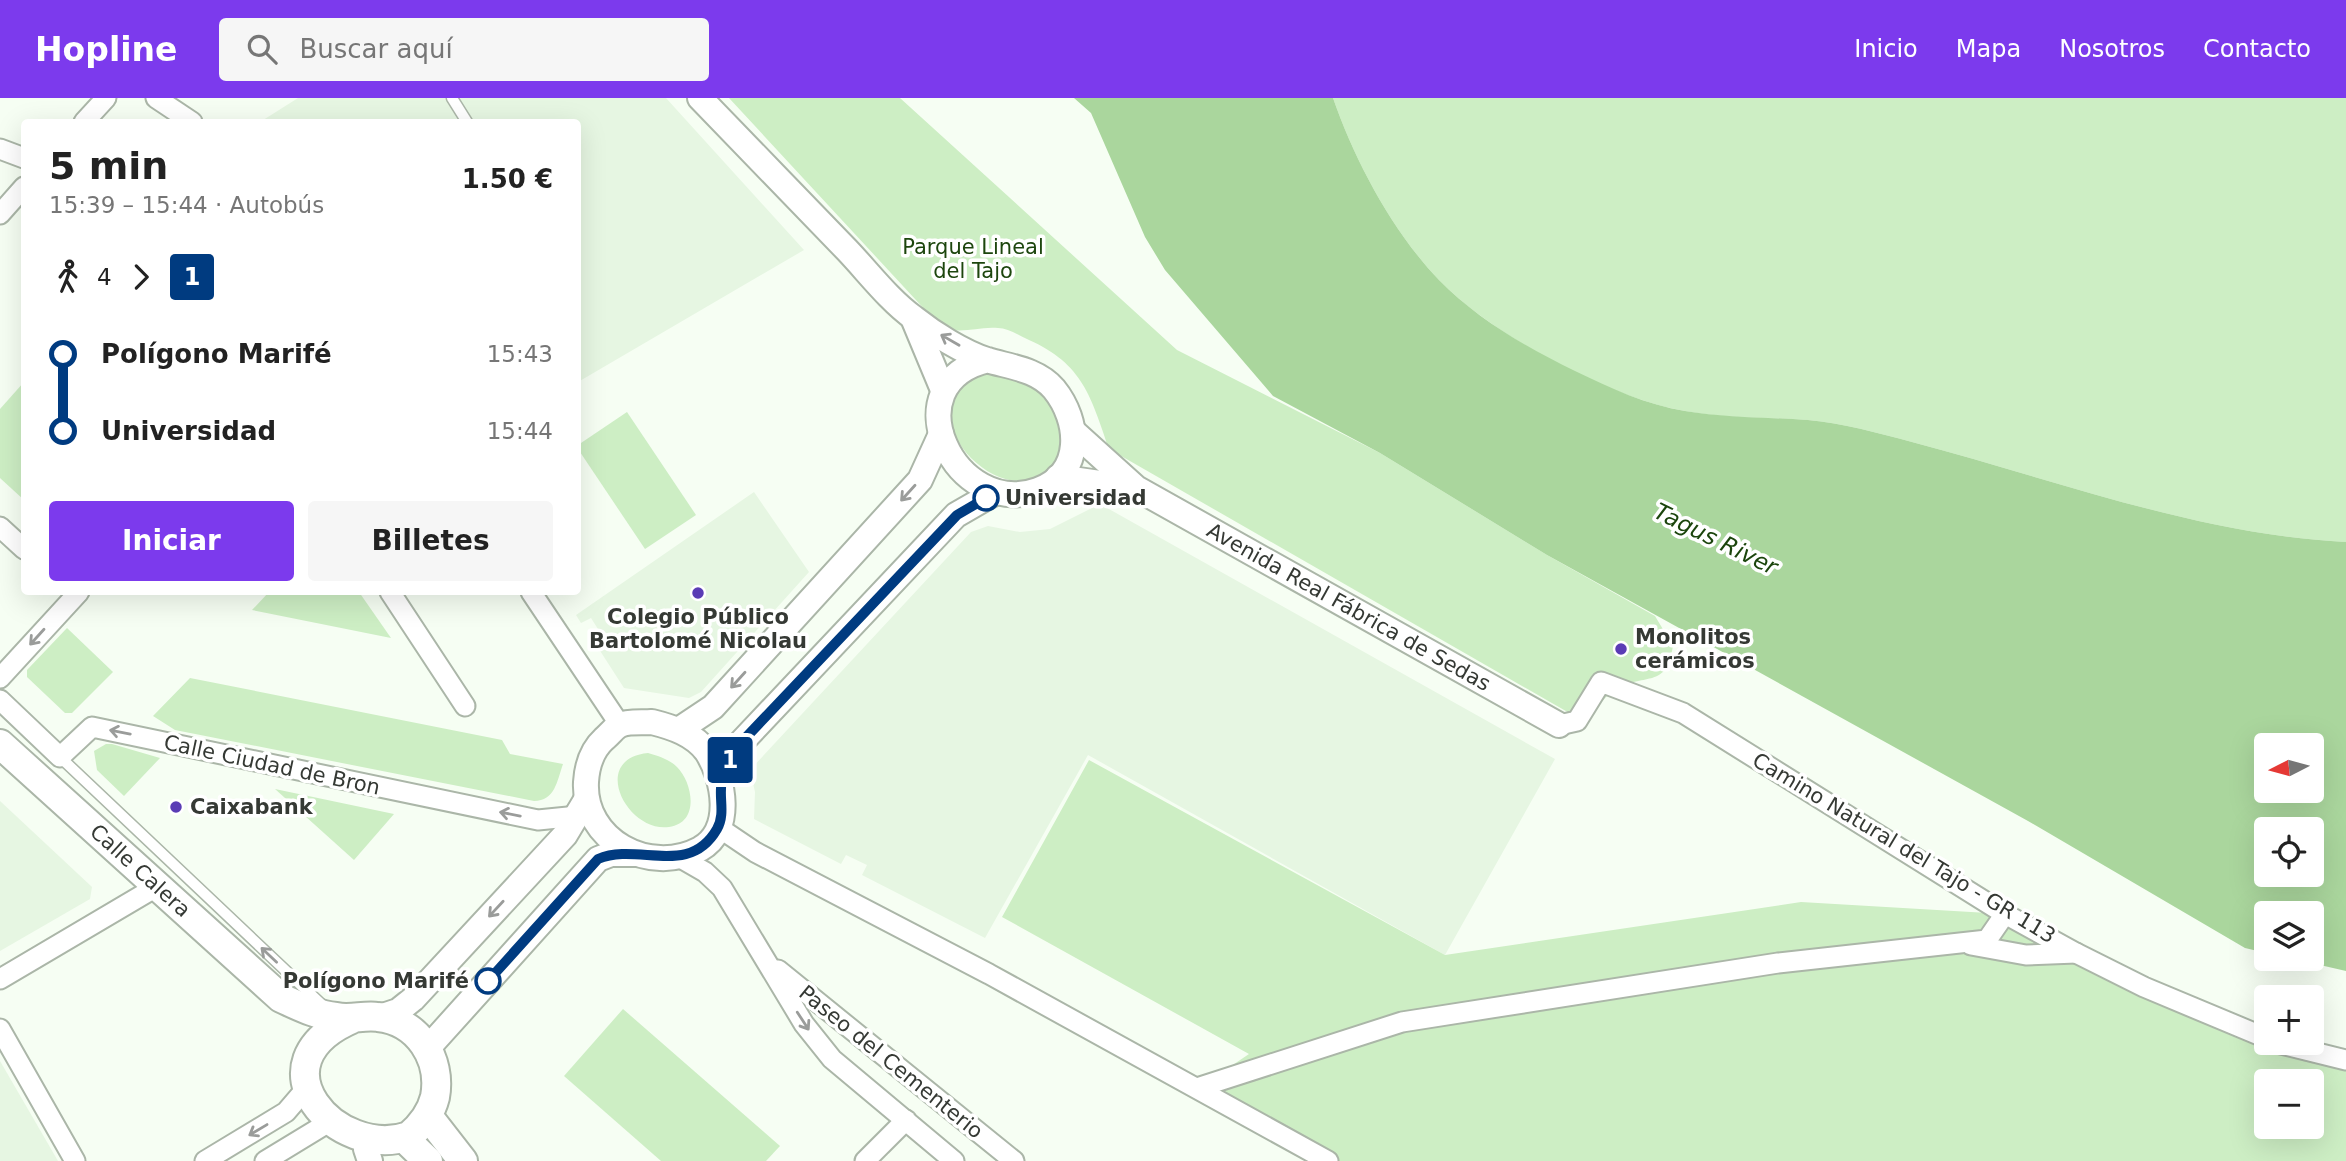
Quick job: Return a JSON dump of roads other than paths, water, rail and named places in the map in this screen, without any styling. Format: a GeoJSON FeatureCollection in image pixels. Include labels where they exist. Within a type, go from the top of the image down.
{"type":"FeatureCollection","features":[{"type":"Feature","properties":{"kind":"main road","name":"Calle Calera"},"geometry":{"type":"LineString","coordinates":[[0,744],[281,998],[310,1012],[408,1028],[428,1049]]}},
{"type":"Feature","properties":{"kind":"main road","name":"Calle Calera"},"geometry":{"type":"LineString","coordinates":[[281,998],[309,1057]]}},
{"type":"Feature","properties":{"kind":"main road"},"geometry":{"type":"LineString","coordinates":[[357,1018],[335,1026],[320,1039],[309,1057],[304,1091],[310,1110],[321,1127],[341,1142],[368,1155],[385,1147],[405,1147],[428,1161]]}},
{"type":"Feature","properties":{"kind":"main road"},"geometry":{"type":"LineString","coordinates":[[405,1147],[428,1116],[433,1103],[436,1082],[428,1049]]}},
{"type":"Feature","properties":{"kind":"main road"},"geometry":{"type":"LineString","coordinates":[[428,1116],[463,1161]]}},
{"type":"Feature","properties":{"kind":"street"},"geometry":{"type":"LineString","coordinates":[[87,119],[106,98]]}},
{"type":"Feature","properties":{"kind":"street"},"geometry":{"type":"LineString","coordinates":[[156,98],[187,119]]}},
{"type":"Feature","properties":{"kind":"street","name":"Avenida Real Fábrica de Sedas"},"geometry":{"type":"LineString","coordinates":[[699,98],[913,318],[988,360],[1010,363],[1053,387],[1065,407],[1075,433],[1136,488],[1559,725]]}},
{"type":"Feature","properties":{"kind":"street"},"geometry":{"type":"LineString","coordinates":[[0,149],[21,157]]}},
{"type":"Feature","properties":{"kind":"street"},"geometry":{"type":"LineString","coordinates":[[0,214],[21,190]]}},
{"type":"Feature","properties":{"kind":"street","name":"Avenida Real Fábrica de Sedas"},"geometry":{"type":"LineString","coordinates":[[913,318],[943,390],[938,412],[941,435],[963,473],[996,492]]}},
{"type":"Feature","properties":{"kind":"street"},"geometry":{"type":"LineString","coordinates":[[943,390],[952,376],[966,365],[988,360]]}},
{"type":"Feature","properties":{"kind":"street"},"geometry":{"type":"LineString","coordinates":[[721,783],[734,750],[957,515],[996,492],[1018,494],[1040,490],[1058,477],[1071,460],[1076,445],[1075,433]]}},
{"type":"Feature","properties":{"kind":"street"},"geometry":{"type":"LineString","coordinates":[[680,729],[713,708],[920,480],[941,435]]}},
{"type":"Feature","properties":{"kind":"street","name":"Avenida Real Fábrica de Sedas"},"geometry":{"type":"LineString","coordinates":[[1058,477],[1136,488]]}},
{"type":"Feature","properties":{"kind":"street"},"geometry":{"type":"LineString","coordinates":[[0,527],[21,546]]}},
{"type":"Feature","properties":{"kind":"street"},"geometry":{"type":"LineString","coordinates":[[0,678],[72,595]]}},
{"type":"Feature","properties":{"kind":"street"},"geometry":{"type":"LineString","coordinates":[[392,595],[465,706]]}},
{"type":"Feature","properties":{"kind":"street"},"geometry":{"type":"LineString","coordinates":[[533,595],[620,725]]}},
{"type":"Feature","properties":{"kind":"street","name":"Camino Natural del Tajo - GR 113"},"geometry":{"type":"LineString","coordinates":[[1559,725],[1577,721],[1601,682],[1683,713],[2004,914],[2144,987],[2254,1033]]}},
{"type":"Feature","properties":{"kind":"street"},"geometry":{"type":"LineString","coordinates":[[0,700],[60,757]]}},
{"type":"Feature","properties":{"kind":"street"},"geometry":{"type":"LineString","coordinates":[[357,1018],[398,1011],[413,999],[565,835],[582,808],[587,770],[596,746],[620,725],[652,722],[680,729],[706,751],[721,783],[723,802],[718,827],[702,848],[679,857],[660,859],[636,854],[611,854],[598,859],[428,1049]]}},
{"type":"Feature","properties":{"kind":"street","name":"Calle Ciudad de Bron"},"geometry":{"type":"LineString","coordinates":[[60,757],[92,727],[538,820],[582,808]]}},
{"type":"Feature","properties":{"kind":"street"},"geometry":{"type":"LineString","coordinates":[[582,808],[612,843],[636,854]]}},
{"type":"Feature","properties":{"kind":"street"},"geometry":{"type":"LineString","coordinates":[[718,827],[755,852],[1200,1087],[1328,1161]]}},
{"type":"Feature","properties":{"kind":"street","name":"Paseo del Cementerio"},"geometry":{"type":"LineString","coordinates":[[679,857],[705,872],[722,888],[804,1024],[832,1059],[954,1161]]}},
{"type":"Feature","properties":{"kind":"street"},"geometry":{"type":"LineString","coordinates":[[0,979],[156,887]]}},
{"type":"Feature","properties":{"kind":"street"},"geometry":{"type":"LineString","coordinates":[[1200,1087],[1402,1022],[1778,962],[1987,940],[2004,914]]}},
{"type":"Feature","properties":{"kind":"street"},"geometry":{"type":"LineString","coordinates":[[1959,943],[2026,955],[2076,953]]}},
{"type":"Feature","properties":{"kind":"street","name":"Paseo del Cementerio"},"geometry":{"type":"LineString","coordinates":[[768,962],[1014,1161]]}},
{"type":"Feature","properties":{"kind":"street"},"geometry":{"type":"LineString","coordinates":[[0,1029],[75,1161]]}},
{"type":"Feature","properties":{"kind":"street"},"geometry":{"type":"LineString","coordinates":[[2324,1055],[2346,1060]]}},
{"type":"Feature","properties":{"kind":"street"},"geometry":{"type":"LineString","coordinates":[[205,1161],[286,1112],[304,1091]]}},
{"type":"Feature","properties":{"kind":"street"},"geometry":{"type":"LineString","coordinates":[[865,1161],[905,1120]]}},
{"type":"Feature","properties":{"kind":"street"},"geometry":{"type":"LineString","coordinates":[[265,1161],[321,1127]]}},
{"type":"Feature","properties":{"kind":"lane"},"geometry":{"type":"LineString","coordinates":[[452,98],[465,119]]}},
{"type":"Feature","properties":{"kind":"lane"},"geometry":{"type":"LineString","coordinates":[[60,757],[357,1018]]}},
{"type":"Feature","properties":{"kind":"water","name":"Tagus River"},"geometry":{"type":"Polygon","coordinates":[[[1074,98],[1333,98],[1352,146],[1377,194],[1406,240],[1439,280],[1469,307],[1521,342],[1615,390],[1671,408],[1700,413],[1821,421],[1847,426],[2182,517],[2236,529],[2346,542],[2346,971],[2324,966],[2324,901],[2254,901],[2254,950],[2245,948],[2028,821],[1547,555],[1380,453],[1273,396],[1165,270],[1145,237],[1091,113],[1074,98]]]}},
{"type":"Feature","properties":{"kind":"place","name":"Universidad"},"geometry":{"type":"Point","coordinates":[986,498]}},
{"type":"Feature","properties":{"kind":"place","name":"Colegio Público Bartolomé Nicolau"},"geometry":{"type":"Point","coordinates":[698,593]}},
{"type":"Feature","properties":{"kind":"place","name":"Monolitos cerámicos"},"geometry":{"type":"Point","coordinates":[1621,649]}},
{"type":"Feature","properties":{"kind":"place","name":"Caixabank"},"geometry":{"type":"Point","coordinates":[176,807]}},
{"type":"Feature","properties":{"kind":"place","name":"Polígono Marifé"},"geometry":{"type":"Point","coordinates":[488,981]}},
{"type":"Feature","properties":{"kind":"park label","name":"Parque Lineal del Tajo"},"geometry":{"type":"Point","coordinates":[973,259]}}]}
